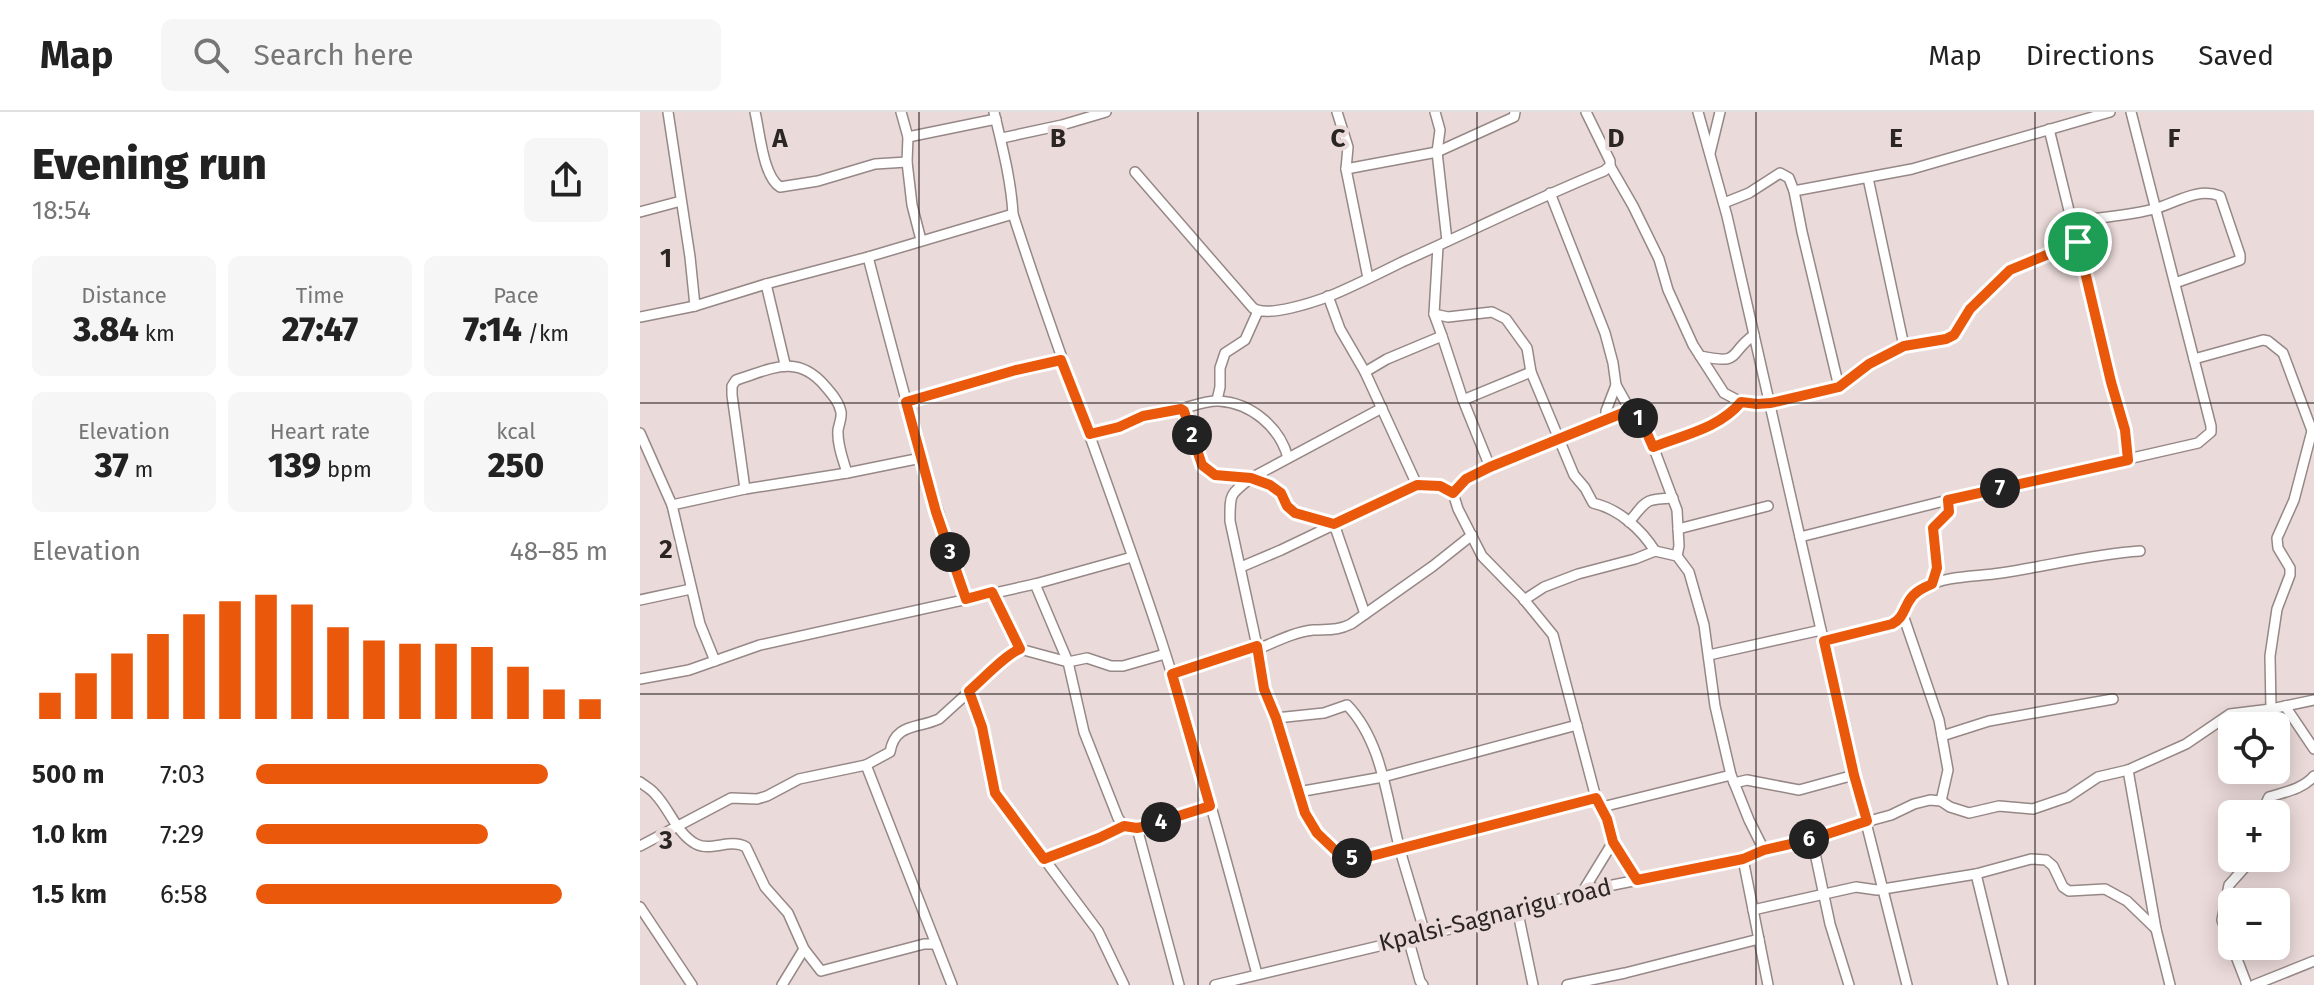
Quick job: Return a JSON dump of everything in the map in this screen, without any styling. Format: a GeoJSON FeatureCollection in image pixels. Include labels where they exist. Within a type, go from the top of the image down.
{"type":"FeatureCollection","features":[{"type":"Feature","properties":{"kind":"street"},"geometry":{"type":"LineString","coordinates":[[668,112],[695,306]]}},
{"type":"Feature","properties":{"kind":"street"},"geometry":{"type":"LineString","coordinates":[[755,112],[768,173],[780,187],[818,181],[875,164],[907,162]]}},
{"type":"Feature","properties":{"kind":"street"},"geometry":{"type":"LineString","coordinates":[[901,112],[908,137],[907,162],[912,205],[921,240]]}},
{"type":"Feature","properties":{"kind":"street"},"geometry":{"type":"LineString","coordinates":[[1002,138],[1106,112]]}},
{"type":"Feature","properties":{"kind":"street"},"geometry":{"type":"LineString","coordinates":[[1337,112],[1348,147],[1346,169],[1368,278]]}},
{"type":"Feature","properties":{"kind":"street"},"geometry":{"type":"LineString","coordinates":[[1435,112],[1440,130],[1437,152],[1443,244],[1434,314],[1490,467]]}},
{"type":"Feature","properties":{"kind":"street"},"geometry":{"type":"LineString","coordinates":[[1346,169],[1437,152],[1514,117],[1515,112]]}},
{"type":"Feature","properties":{"kind":"street"},"geometry":{"type":"LineString","coordinates":[[1586,112],[1610,166],[1659,259],[1668,290],[1693,345],[1724,393],[1741,402],[1771,403],[1839,387],[1869,364],[1904,346],[1946,339],[1954,335],[1970,309],[2010,270],[2078,242]]}},
{"type":"Feature","properties":{"kind":"street"},"geometry":{"type":"LineString","coordinates":[[1698,112],[1724,203],[1854,775],[1907,985]]}},
{"type":"Feature","properties":{"kind":"street"},"geometry":{"type":"LineString","coordinates":[[1709,156],[1720,112]]}},
{"type":"Feature","properties":{"kind":"street"},"geometry":{"type":"LineString","coordinates":[[1794,191],[1912,169],[2049,129],[2080,116],[2110,112]]}},
{"type":"Feature","properties":{"kind":"street"},"geometry":{"type":"LineString","coordinates":[[1800,537],[2198,443],[2211,432],[2131,112]]}},
{"type":"Feature","properties":{"kind":"street"},"geometry":{"type":"LineString","coordinates":[[908,137],[995,115],[1002,138],[1013,214],[1172,674],[1257,974]]}},
{"type":"Feature","properties":{"kind":"street"},"geometry":{"type":"LineString","coordinates":[[2049,129],[2125,430],[2128,460]]}},
{"type":"Feature","properties":{"kind":"street"},"geometry":{"type":"LineString","coordinates":[[1258,311],[1281,310],[1328,296],[1610,166]]}},
{"type":"Feature","properties":{"kind":"street"},"geometry":{"type":"LineString","coordinates":[[1135,172],[1258,311]]}},
{"type":"Feature","properties":{"kind":"street"},"geometry":{"type":"LineString","coordinates":[[1724,203],[1749,193],[1780,173],[1789,178],[1839,387]]}},
{"type":"Feature","properties":{"kind":"street"},"geometry":{"type":"LineString","coordinates":[[1868,178],[1904,346]]}},
{"type":"Feature","properties":{"kind":"street"},"geometry":{"type":"LineString","coordinates":[[1550,193],[1605,333],[1616,385],[1630,410],[1643,424],[1673,498],[1677,510],[1677,556]]}},
{"type":"Feature","properties":{"kind":"street"},"geometry":{"type":"LineString","coordinates":[[2073,222],[2155,209],[2188,195],[2220,196],[2240,260],[2175,283]]}},
{"type":"Feature","properties":{"kind":"street"},"geometry":{"type":"LineString","coordinates":[[640,212],[681,201]]}},
{"type":"Feature","properties":{"kind":"street"},"geometry":{"type":"LineString","coordinates":[[640,317],[695,306],[1013,214]]}},
{"type":"Feature","properties":{"kind":"street"},"geometry":{"type":"LineString","coordinates":[[868,257],[921,458],[966,599]]}},
{"type":"Feature","properties":{"kind":"street"},"geometry":{"type":"LineString","coordinates":[[766,284],[785,364]]}},
{"type":"Feature","properties":{"kind":"street"},"geometry":{"type":"LineString","coordinates":[[1328,296],[1340,329],[1365,372],[1417,485]]}},
{"type":"Feature","properties":{"kind":"street"},"geometry":{"type":"LineString","coordinates":[[1217,400],[1220,368],[1225,353],[1245,340],[1258,311]]}},
{"type":"Feature","properties":{"kind":"street"},"geometry":{"type":"LineString","coordinates":[[1434,314],[1448,317],[1492,312],[1506,319],[1527,348],[1531,372],[1574,475],[1593,503],[1603,505],[1629,522],[1645,535],[1655,551]]}},
{"type":"Feature","properties":{"kind":"street"},"geometry":{"type":"LineString","coordinates":[[1700,356],[1714,359],[1734,357],[1745,341],[1754,335]]}},
{"type":"Feature","properties":{"kind":"street"},"geometry":{"type":"LineString","coordinates":[[1365,372],[1387,359],[1442,336]]}},
{"type":"Feature","properties":{"kind":"street"},"geometry":{"type":"LineString","coordinates":[[2194,359],[2268,341],[2283,353],[2313,434],[2294,500],[2277,538],[2290,575],[2277,609],[2270,656],[2271,709]]}},
{"type":"Feature","properties":{"kind":"street"},"geometry":{"type":"LineString","coordinates":[[906,402],[1061,360]]}},
{"type":"Feature","properties":{"kind":"street"},"geometry":{"type":"LineString","coordinates":[[745,489],[732,386],[736,380],[785,364],[806,369],[836,400],[841,414],[839,446],[847,473]]}},
{"type":"Feature","properties":{"kind":"street"},"geometry":{"type":"LineString","coordinates":[[1463,400],[1531,372]]}},
{"type":"Feature","properties":{"kind":"street"},"geometry":{"type":"LineString","coordinates":[[1606,420],[1606,411],[1616,385]]}},
{"type":"Feature","properties":{"kind":"street"},"geometry":{"type":"LineString","coordinates":[[1090,434],[1119,427],[1143,416],[1217,400],[1246,408],[1260,417],[1284,443],[1288,458]]}},
{"type":"Feature","properties":{"kind":"street"},"geometry":{"type":"LineString","coordinates":[[1653,447],[1717,423],[1741,402]]}},
{"type":"Feature","properties":{"kind":"street"},"geometry":{"type":"LineString","coordinates":[[1382,408],[1251,478],[1233,492],[1230,503],[1230,521],[1264,689],[1305,813],[1317,833],[1339,854],[1356,860],[1599,802],[1733,779],[1799,790],[1854,775]]}},
{"type":"Feature","properties":{"kind":"street"},"geometry":{"type":"LineString","coordinates":[[1181,409],[1202,465],[1215,475],[1251,478],[1275,488],[1295,513],[1334,524]]}},
{"type":"Feature","properties":{"kind":"street"},"geometry":{"type":"LineString","coordinates":[[1453,493],[1466,479],[1490,467],[1630,410]]}},
{"type":"Feature","properties":{"kind":"street"},"geometry":{"type":"LineString","coordinates":[[640,433],[672,505],[700,624],[715,661]]}},
{"type":"Feature","properties":{"kind":"street"},"geometry":{"type":"LineString","coordinates":[[672,505],[921,458]]}},
{"type":"Feature","properties":{"kind":"street"},"geometry":{"type":"LineString","coordinates":[[1241,567],[1417,485],[1440,486],[1453,493],[1482,556],[1553,635],[1599,802],[1613,842],[1637,880]]}},
{"type":"Feature","properties":{"kind":"street"},"geometry":{"type":"LineString","coordinates":[[1629,522],[1639,507],[1651,498],[1673,498]]}},
{"type":"Feature","properties":{"kind":"street"},"geometry":{"type":"LineString","coordinates":[[1932,584],[1937,568],[1933,528],[1949,512],[1948,500]]}},
{"type":"Feature","properties":{"kind":"street"},"geometry":{"type":"LineString","coordinates":[[1678,529],[1768,506]]}},
{"type":"Feature","properties":{"kind":"street"},"geometry":{"type":"LineString","coordinates":[[1334,524],[1365,614]]}},
{"type":"Feature","properties":{"kind":"street"},"geometry":{"type":"LineString","coordinates":[[1172,674],[1298,634],[1341,629],[1433,566],[1472,535]]}},
{"type":"Feature","properties":{"kind":"street"},"geometry":{"type":"LineString","coordinates":[[1524,600],[1544,587],[1578,574],[1655,551],[1677,556],[1689,572],[1704,625],[1715,706],[1733,779],[1764,850]]}},
{"type":"Feature","properties":{"kind":"street"},"geometry":{"type":"LineString","coordinates":[[1824,641],[1892,624],[1903,615],[1910,598],[1932,584],[2110,553],[2140,551]]}},
{"type":"Feature","properties":{"kind":"street"},"geometry":{"type":"LineString","coordinates":[[640,679],[689,670],[760,645],[1035,584],[1132,557]]}},
{"type":"Feature","properties":{"kind":"street"},"geometry":{"type":"LineString","coordinates":[[1035,584],[1068,662],[1084,732],[1124,826]]}},
{"type":"Feature","properties":{"kind":"street"},"geometry":{"type":"LineString","coordinates":[[640,600],[691,589]]}},
{"type":"Feature","properties":{"kind":"street"},"geometry":{"type":"LineString","coordinates":[[992,592],[1020,649]]}},
{"type":"Feature","properties":{"kind":"street"},"geometry":{"type":"LineString","coordinates":[[1903,615],[1939,720],[1948,770],[1941,801],[1969,813],[1999,806],[2033,809],[2068,797],[2098,777],[2128,770],[2186,744],[2230,714],[2314,700]]}},
{"type":"Feature","properties":{"kind":"street"},"geometry":{"type":"LineString","coordinates":[[1709,655],[1821,630]]}},
{"type":"Feature","properties":{"kind":"street"},"geometry":{"type":"LineString","coordinates":[[640,846],[731,798],[757,799],[799,779],[866,765],[890,752],[895,735],[939,719],[1006,656],[1020,649],[1068,662],[1087,658],[1111,666],[1123,666],[1165,654]]}},
{"type":"Feature","properties":{"kind":"street"},"geometry":{"type":"LineString","coordinates":[[969,691],[982,727],[995,793],[1098,931],[1124,985]]}},
{"type":"Feature","properties":{"kind":"street"},"geometry":{"type":"LineString","coordinates":[[1942,736],[1989,721],[2113,699]]}},
{"type":"Feature","properties":{"kind":"street"},"geometry":{"type":"LineString","coordinates":[[1276,718],[1324,713],[1347,705],[1357,715],[1383,777],[1399,848],[1425,934]]}},
{"type":"Feature","properties":{"kind":"street"},"geometry":{"type":"LineString","coordinates":[[2285,706],[2314,749]]}},
{"type":"Feature","properties":{"kind":"street"},"geometry":{"type":"LineString","coordinates":[[1298,792],[1383,777],[1577,725]]}},
{"type":"Feature","properties":{"kind":"street"},"geometry":{"type":"LineString","coordinates":[[866,765],[952,985]]}},
{"type":"Feature","properties":{"kind":"street"},"geometry":{"type":"LineString","coordinates":[[2128,770],[2156,929],[2170,985]]}},
{"type":"Feature","properties":{"kind":"street"},"geometry":{"type":"LineString","coordinates":[[2268,800],[2309,783],[2314,776]]}},
{"type":"Feature","properties":{"kind":"street"},"geometry":{"type":"LineString","coordinates":[[640,782],[655,794],[695,844],[706,847],[740,844],[746,847],[765,887],[788,913],[804,949],[821,971],[924,944],[936,944]]}},
{"type":"Feature","properties":{"kind":"street","name":"Kpalsi-Sagnarigu road"},"geometry":{"type":"LineString","coordinates":[[1215,985],[1518,913],[1583,891],[1743,859],[1764,850],[1891,815],[1914,804],[1941,801]]}},
{"type":"Feature","properties":{"kind":"street"},"geometry":{"type":"LineString","coordinates":[[1044,859],[1124,826],[1137,828],[1210,806]]}},
{"type":"Feature","properties":{"kind":"street"},"geometry":{"type":"LineString","coordinates":[[1137,828],[1179,985]]}},
{"type":"Feature","properties":{"kind":"street"},"geometry":{"type":"LineString","coordinates":[[1812,839],[1830,924],[1849,985]]}},
{"type":"Feature","properties":{"kind":"street"},"geometry":{"type":"LineString","coordinates":[[1583,891],[1613,842]]}},
{"type":"Feature","properties":{"kind":"street"},"geometry":{"type":"LineString","coordinates":[[1743,859],[1768,985]]}},
{"type":"Feature","properties":{"kind":"street"},"geometry":{"type":"LineString","coordinates":[[1753,910],[1823,892],[1856,887],[1884,889],[1976,874],[2031,859],[2046,860],[2053,866],[2063,887],[2069,891],[2105,889],[2127,901],[2156,929]]}},
{"type":"Feature","properties":{"kind":"street"},"geometry":{"type":"LineString","coordinates":[[2241,872],[2229,885],[2222,920],[2247,985]]}},
{"type":"Feature","properties":{"kind":"street"},"geometry":{"type":"LineString","coordinates":[[1976,874],[2003,985]]}},
{"type":"Feature","properties":{"kind":"street"},"geometry":{"type":"LineString","coordinates":[[640,907],[691,985]]}},
{"type":"Feature","properties":{"kind":"street"},"geometry":{"type":"LineString","coordinates":[[1518,913],[1533,985]]}},
{"type":"Feature","properties":{"kind":"street"},"geometry":{"type":"LineString","coordinates":[[1408,938],[1423,985]]}},
{"type":"Feature","properties":{"kind":"street"},"geometry":{"type":"LineString","coordinates":[[1567,985],[1759,939]]}},
{"type":"Feature","properties":{"kind":"street"},"geometry":{"type":"LineString","coordinates":[[782,985],[804,949]]}},
{"type":"Feature","properties":{"kind":"street"},"geometry":{"type":"LineString","coordinates":[[2254,985],[2314,961]]}},
{"type":"Feature","properties":{"kind":"route"},"geometry":{"type":"LineString","coordinates":[[2078,242],[2125,430],[2128,460],[1948,500],[1949,512],[1933,528],[1937,568],[1932,584],[1910,598],[1903,615],[1892,624],[1824,641],[1867,821],[1812,839],[1764,850],[1743,859],[1637,880],[1613,842],[1607,819],[1596,798],[1356,860],[1339,854],[1317,833],[1305,813],[1264,689],[1257,646],[1172,674],[1210,806],[1147,826],[1124,826],[1044,859],[995,793],[982,727],[969,691],[1006,656],[1020,649],[992,592],[966,599],[936,512],[906,402],[968,382],[1061,360],[1090,434],[1119,427],[1143,416],[1181,409],[1202,465],[1215,475],[1251,478],[1270,485],[1281,493],[1287,506],[1295,513],[1334,524],[1417,485],[1440,486],[1453,493],[1466,479],[1490,467],[1630,410],[1647,430],[1653,447],[1717,423],[1741,402],[1771,403],[1839,387],[1869,364],[1904,346],[1954,335],[1970,309],[2010,270],[2078,242]]}}]}
